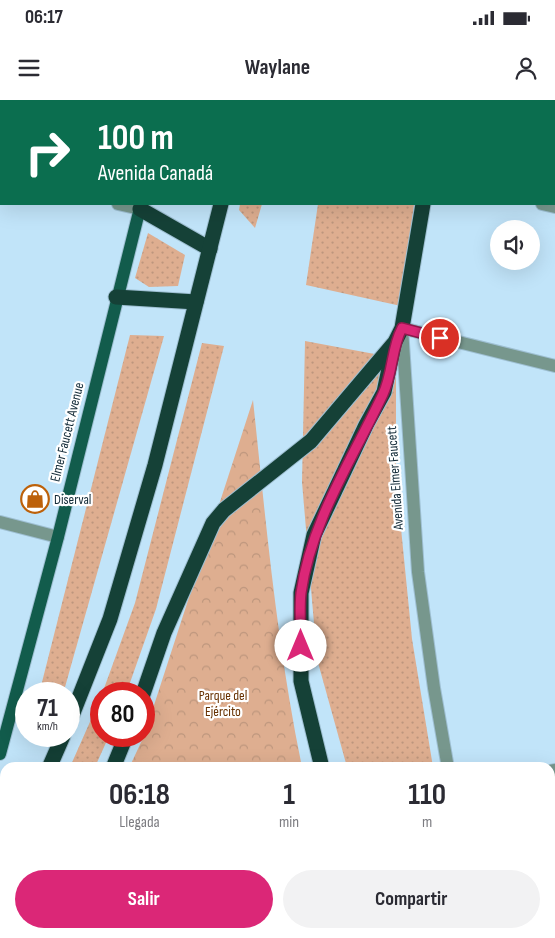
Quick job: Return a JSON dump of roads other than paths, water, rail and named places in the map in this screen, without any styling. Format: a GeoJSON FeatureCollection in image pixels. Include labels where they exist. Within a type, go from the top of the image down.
{"type":"FeatureCollection","features":[{"type":"Feature","properties":{"kind":"highway"},"geometry":{"type":"LineString","coordinates":[[80,695],[110,619],[155,465],[220,205]]}},
{"type":"Feature","properties":{"kind":"highway"},"geometry":{"type":"LineString","coordinates":[[321,762],[301,681],[301,594],[314,535],[366,425],[384,392],[398,335],[423,205]]}},
{"type":"Feature","properties":{"kind":"highway"},"geometry":{"type":"LineString","coordinates":[[140,206],[210,249]]}},
{"type":"Feature","properties":{"kind":"highway"},"geometry":{"type":"LineString","coordinates":[[116,297],[196,302]]}},
{"type":"Feature","properties":{"kind":"highway"},"geometry":{"type":"LineString","coordinates":[[146,682],[164,633],[213,523],[224,510],[311,441],[398,335]]}},
{"type":"Feature","properties":{"kind":"highway"},"geometry":{"type":"LineString","coordinates":[[52,762],[58,747]]}},
{"type":"Feature","properties":{"kind":"highway"},"geometry":{"type":"LineString","coordinates":[[115,762],[122,747]]}},
{"type":"Feature","properties":{"kind":"main road","name":"Elmer Faucett Avenue"},"geometry":{"type":"LineString","coordinates":[[1,748],[58,536],[140,206]]}},
{"type":"Feature","properties":{"kind":"street"},"geometry":{"type":"LineString","coordinates":[[398,335],[555,366]]}},
{"type":"Feature","properties":{"kind":"street","name":"Avenida Elmer Faucett"},"geometry":{"type":"LineString","coordinates":[[398,335],[418,572],[434,688],[447,762]]}},
{"type":"Feature","properties":{"kind":"street"},"geometry":{"type":"LineString","coordinates":[[0,522],[58,536]]}},
{"type":"Feature","properties":{"kind":"place","name":"Diserval"},"geometry":{"type":"Point","coordinates":[35,499]}},
{"type":"Feature","properties":{"kind":"park label","name":"Parque del Ejército"},"geometry":{"type":"Point","coordinates":[223,704]}}]}
